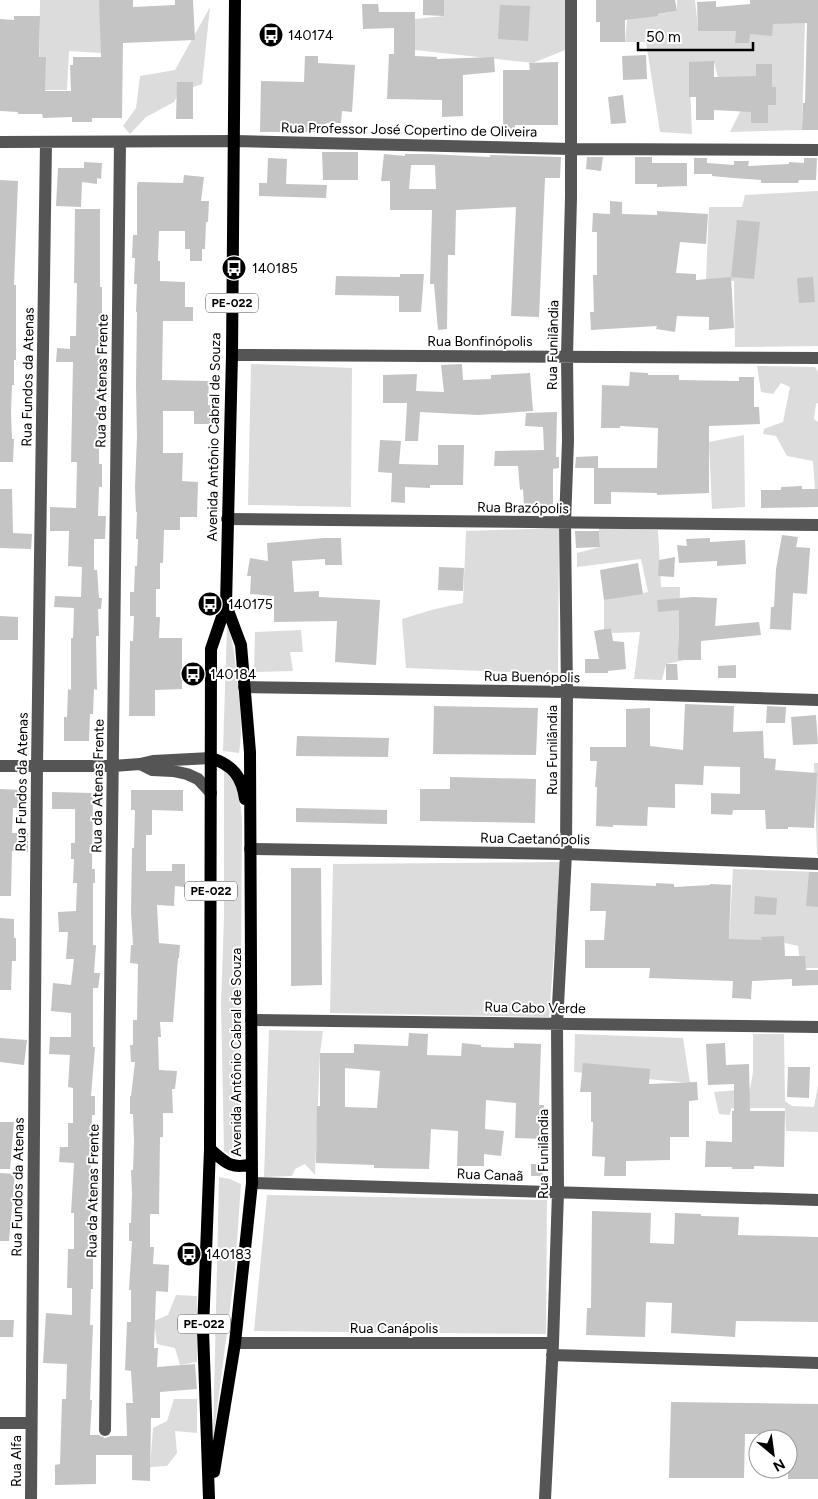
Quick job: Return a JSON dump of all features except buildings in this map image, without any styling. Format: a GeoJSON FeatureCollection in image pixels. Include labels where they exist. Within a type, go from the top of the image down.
{"type":"FeatureCollection","features":[{"type":"Feature","properties":{"kind":"main road","name":"Avenida Antônio Cabral de Souza"},"geometry":{"type":"LineString","coordinates":[[210,1499],[204,1330],[210,1149],[211,649],[226,605],[232,355],[235,0]]}},
{"type":"Feature","properties":{"kind":"main road","name":"Avenida Antônio Cabral de Souza"},"geometry":{"type":"LineString","coordinates":[[210,1499],[235,1343],[252,1183],[250,752],[241,644],[226,605]]}},
{"type":"Feature","properties":{"kind":"main road"},"geometry":{"type":"LineString","coordinates":[[211,758],[222,762],[236,772],[243,788],[250,819]]}},
{"type":"Feature","properties":{"kind":"main road"},"geometry":{"type":"LineString","coordinates":[[210,1149],[225,1162],[233,1166],[252,1164]]}},
{"type":"Feature","properties":{"kind":"street","name":"Rua Funilândia"},"geometry":{"type":"LineString","coordinates":[[545,1499],[558,1192],[557,1024],[566,854],[565,523],[568,441],[571,0]]}},
{"type":"Feature","properties":{"kind":"street","name":"Rua Professor José Copertino de Oliveira"},"geometry":{"type":"LineString","coordinates":[[0,142],[234,141],[571,149],[818,150]]}},
{"type":"Feature","properties":{"kind":"street","name":"Rua Fundos da Atenas"},"geometry":{"type":"LineString","coordinates":[[31,1422],[37,766],[46,142]]}},
{"type":"Feature","properties":{"kind":"street","name":"Rua da Atenas Frente"},"geometry":{"type":"LineString","coordinates":[[105,1430],[120,142]]}},
{"type":"Feature","properties":{"kind":"street","name":"Rua Bonfinópolis"},"geometry":{"type":"LineString","coordinates":[[232,355],[818,358]]}},
{"type":"Feature","properties":{"kind":"street","name":"Rua Brazópolis"},"geometry":{"type":"LineString","coordinates":[[228,519],[818,525]]}},
{"type":"Feature","properties":{"kind":"street","name":"Rua Buenópolis"},"geometry":{"type":"LineString","coordinates":[[244,687],[567,692],[818,700]]}},
{"type":"Feature","properties":{"kind":"street"},"geometry":{"type":"LineString","coordinates":[[0,766],[113,766],[153,761],[211,758]]}},
{"type":"Feature","properties":{"kind":"street"},"geometry":{"type":"LineString","coordinates":[[140,764],[152,770],[188,774],[198,779],[211,793]]}},
{"type":"Feature","properties":{"kind":"street","name":"Rua Caetanópolis"},"geometry":{"type":"LineString","coordinates":[[250,850],[566,854],[818,864]]}},
{"type":"Feature","properties":{"kind":"street","name":"Rua Cabo Verde"},"geometry":{"type":"LineString","coordinates":[[251,1020],[818,1027]]}},
{"type":"Feature","properties":{"kind":"street","name":"Rua Canaã"},"geometry":{"type":"LineString","coordinates":[[252,1183],[818,1200]]}},
{"type":"Feature","properties":{"kind":"street","name":"Rua Canápolis"},"geometry":{"type":"LineString","coordinates":[[235,1343],[552,1349],[818,1363]]}},
{"type":"Feature","properties":{"kind":"street"},"geometry":{"type":"LineString","coordinates":[[0,1423],[31,1422]]}},
{"type":"Feature","properties":{"kind":"street","name":"Rua Alfa"},"geometry":{"type":"LineString","coordinates":[[31,1422],[31,1499]]}},
{"type":"Feature","properties":{"kind":"shaded area"},"geometry":{"type":"Polygon","coordinates":[[[40,0],[100,0],[101,53],[69,51],[67,90],[39,90],[40,0]]]}},
{"type":"Feature","properties":{"kind":"shaded area"},"geometry":{"type":"Polygon","coordinates":[[[444,0],[566,0],[565,50],[533,63],[415,50],[415,19],[444,16],[444,0]]]}},
{"type":"Feature","properties":{"kind":"shaded area"},"geometry":{"type":"Polygon","coordinates":[[[677,0],[695,0],[698,28],[805,20],[802,130],[730,132],[746,100],[720,86],[714,62],[689,62],[692,134],[660,132],[646,42],[625,42],[627,20],[677,11],[677,0]]]}},
{"type":"Feature","properties":{"kind":"shaded area"},"geometry":{"type":"Polygon","coordinates":[[[210,7],[202,84],[179,92],[174,102],[146,117],[130,134],[123,126],[136,108],[140,76],[175,70],[210,7]]]}},
{"type":"Feature","properties":{"kind":"shaded area"},"geometry":{"type":"Polygon","coordinates":[[[818,191],[818,346],[735,347],[734,281],[706,279],[709,207],[742,207],[745,195],[818,191]]]}},
{"type":"Feature","properties":{"kind":"shaded area"},"geometry":{"type":"Polygon","coordinates":[[[251,364],[352,368],[351,507],[248,505],[251,364]]]}},
{"type":"Feature","properties":{"kind":"shaded area"},"geometry":{"type":"Polygon","coordinates":[[[757,366],[815,367],[818,372],[818,403],[816,404],[814,419],[818,422],[818,498],[815,491],[813,461],[787,456],[776,436],[763,434],[764,429],[783,422],[790,387],[781,383],[773,394],[761,392],[757,366]]]}},
{"type":"Feature","properties":{"kind":"shaded area"},"geometry":{"type":"Polygon","coordinates":[[[744,435],[745,507],[712,509],[709,442],[744,435]]]}},
{"type":"Feature","properties":{"kind":"shaded area"},"geometry":{"type":"Polygon","coordinates":[[[559,528],[558,674],[406,668],[402,619],[463,603],[466,531],[559,528]]]}},
{"type":"Feature","properties":{"kind":"shaded area"},"geometry":{"type":"Polygon","coordinates":[[[599,528],[658,530],[661,587],[680,587],[678,647],[686,648],[685,660],[666,664],[662,680],[634,679],[640,632],[612,633],[611,628],[604,629],[604,600],[648,592],[641,559],[577,567],[577,553],[600,547],[599,528]]]}},
{"type":"Feature","properties":{"kind":"shaded area"},"geometry":{"type":"Polygon","coordinates":[[[227,625],[234,652],[240,706],[241,734],[239,753],[223,751],[227,625]]]}},
{"type":"Feature","properties":{"kind":"shaded area"},"geometry":{"type":"Polygon","coordinates":[[[301,630],[303,652],[290,652],[293,671],[254,672],[255,632],[301,630]]]}},
{"type":"Feature","properties":{"kind":"shaded area"},"geometry":{"type":"Polygon","coordinates":[[[814,763],[818,763],[818,854],[817,854],[814,763]]]}},
{"type":"Feature","properties":{"kind":"shaded area"},"geometry":{"type":"Polygon","coordinates":[[[224,771],[236,786],[242,817],[240,1153],[234,1157],[224,1151],[221,1004],[224,917],[224,771]]]}},
{"type":"Feature","properties":{"kind":"shaded area"},"geometry":{"type":"Polygon","coordinates":[[[561,862],[549,1017],[330,1013],[333,864],[561,862]]]}},
{"type":"Feature","properties":{"kind":"shaded area"},"geometry":{"type":"Polygon","coordinates":[[[733,869],[818,872],[818,968],[801,968],[798,946],[781,942],[729,940],[733,869]]]}},
{"type":"Feature","properties":{"kind":"shaded area"},"geometry":{"type":"Polygon","coordinates":[[[269,1030],[323,1031],[320,1053],[315,1175],[305,1164],[295,1169],[292,1176],[264,1177],[269,1030]]]}},
{"type":"Feature","properties":{"kind":"shaded area"},"geometry":{"type":"Polygon","coordinates":[[[575,1034],[683,1038],[690,1083],[574,1072],[575,1034]]]}},
{"type":"Feature","properties":{"kind":"shaded area"},"geometry":{"type":"Polygon","coordinates":[[[753,1034],[784,1034],[785,1101],[792,1106],[814,1107],[818,1085],[818,1132],[786,1131],[785,1108],[731,1108],[730,1115],[719,1114],[714,1092],[750,1089],[753,1072],[753,1034]]]}},
{"type":"Feature","properties":{"kind":"shaded area"},"geometry":{"type":"Polygon","coordinates":[[[219,1177],[241,1184],[235,1270],[213,1440],[219,1177]]]}},
{"type":"Feature","properties":{"kind":"shaded area"},"geometry":{"type":"Polygon","coordinates":[[[267,1195],[547,1200],[546,1334],[254,1331],[267,1195]]]}},
{"type":"Feature","properties":{"kind":"shaded area"},"geometry":{"type":"Polygon","coordinates":[[[176,1295],[197,1296],[197,1362],[180,1365],[175,1348],[157,1344],[154,1321],[168,1315],[176,1295]]]}},
{"type":"Feature","properties":{"kind":"shaded area"},"geometry":{"type":"Polygon","coordinates":[[[174,1399],[197,1399],[197,1433],[175,1431],[177,1453],[167,1466],[150,1467],[153,1428],[167,1421],[174,1399]]]}},
{"type":"Feature","properties":{"kind":"place","name":"140174"},"geometry":{"type":"Point","coordinates":[271,35]}},
{"type":"Feature","properties":{"kind":"place","name":"140185"},"geometry":{"type":"Point","coordinates":[234,268]}},
{"type":"Feature","properties":{"kind":"place","name":"140175"},"geometry":{"type":"Point","coordinates":[210,604]}},
{"type":"Feature","properties":{"kind":"place","name":"140184"},"geometry":{"type":"Point","coordinates":[193,674]}},
{"type":"Feature","properties":{"kind":"place","name":"140183"},"geometry":{"type":"Point","coordinates":[189,1254]}}]}
